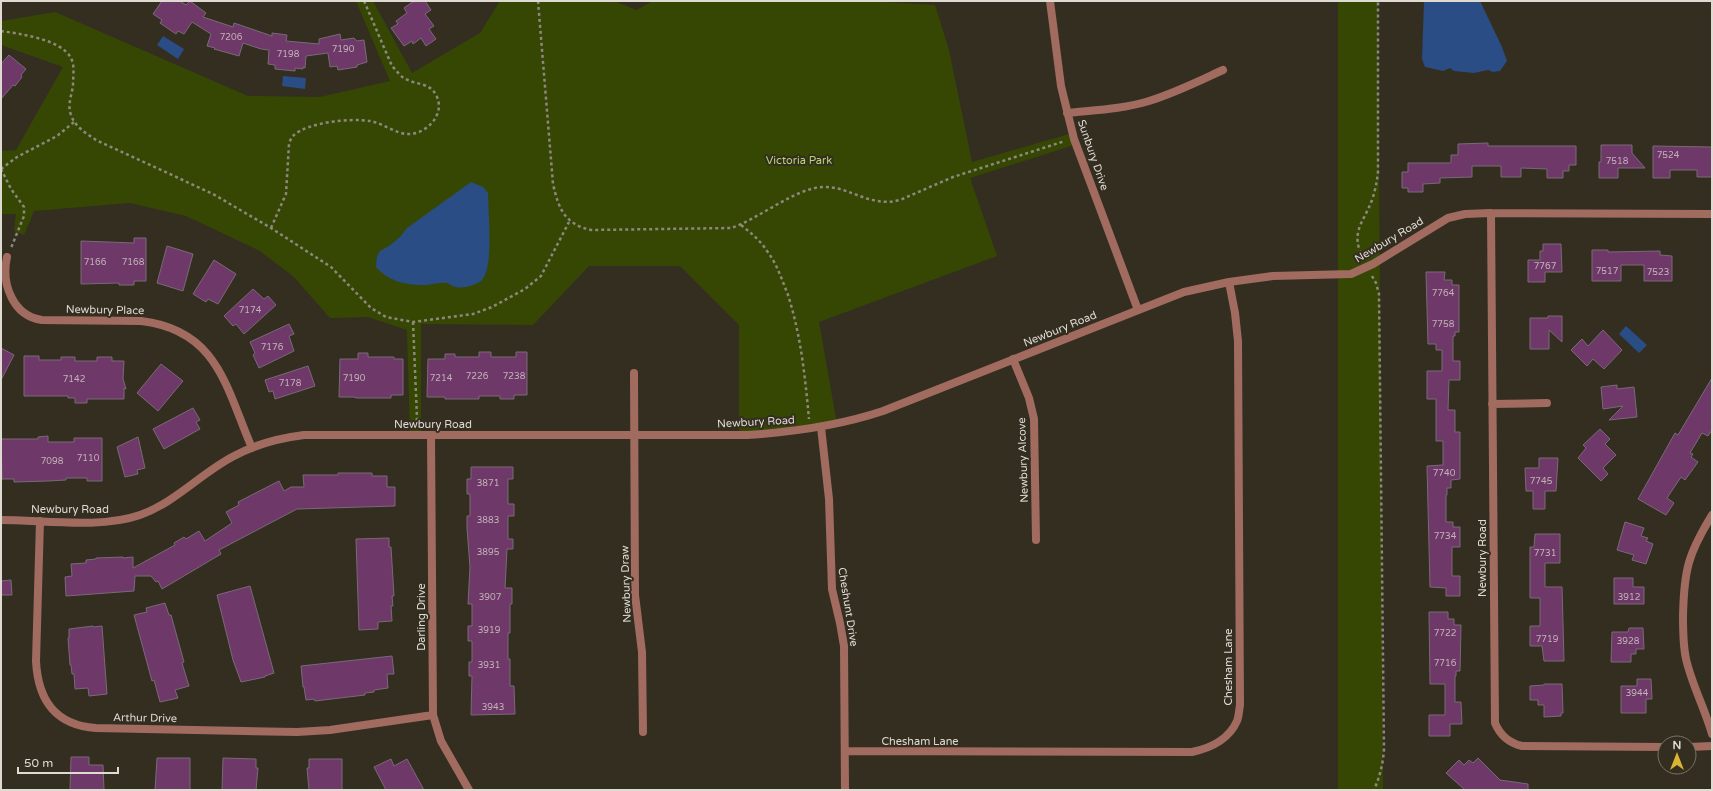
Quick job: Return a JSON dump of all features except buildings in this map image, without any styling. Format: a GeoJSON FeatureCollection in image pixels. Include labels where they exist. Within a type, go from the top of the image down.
{"type":"FeatureCollection","features":[{"type":"Feature","properties":{"kind":"street","name":"Sunbury Drive"},"geometry":{"type":"LineString","coordinates":[[1050,1],[1061,86],[1074,139],[1138,310]]}},
{"type":"Feature","properties":{"kind":"street"},"geometry":{"type":"LineString","coordinates":[[1068,113],[1121,107],[1148,102],[1173,93],[1223,70]]}},
{"type":"Feature","properties":{"kind":"street","name":"Newbury Road"},"geometry":{"type":"LineString","coordinates":[[1491,213],[1494,716],[1498,730],[1510,742],[1522,746],[1657,747]]}},
{"type":"Feature","properties":{"kind":"street","name":"Newbury Road"},"geometry":{"type":"LineString","coordinates":[[1,520],[100,522],[120,520],[139,515],[161,506],[222,463],[252,448],[276,440],[304,435],[747,435],[810,430],[858,420],[883,411],[1184,292],[1229,282],[1273,276],[1351,274],[1367,267],[1448,218],[1465,214],[1491,213],[1712,214]]}},
{"type":"Feature","properties":{"kind":"street","name":"Newbury Place"},"geometry":{"type":"LineString","coordinates":[[7,257],[5,276],[9,292],[20,310],[30,317],[42,320],[141,321],[156,323],[173,328],[188,336],[205,351],[220,371],[252,448]]}},
{"type":"Feature","properties":{"kind":"street","name":"Chesham Lane"},"geometry":{"type":"LineString","coordinates":[[846,751],[1192,752],[1205,750],[1218,743],[1229,734],[1237,721],[1240,706],[1238,341],[1229,282]]}},
{"type":"Feature","properties":{"kind":"street","name":"Newbury Alcove"},"geometry":{"type":"LineString","coordinates":[[1013,360],[1029,398],[1034,419],[1036,540]]}},
{"type":"Feature","properties":{"kind":"street","name":"Newbury Draw"},"geometry":{"type":"LineString","coordinates":[[634,373],[635,595],[642,652],[643,732]]}},
{"type":"Feature","properties":{"kind":"street"},"geometry":{"type":"LineString","coordinates":[[1492,404],[1547,403]]}},
{"type":"Feature","properties":{"kind":"street","name":"Cheshunt Drive"},"geometry":{"type":"LineString","coordinates":[[821,428],[829,499],[832,589],[844,646],[846,751],[845,790]]}},
{"type":"Feature","properties":{"kind":"street","name":"Darling Drive"},"geometry":{"type":"LineString","coordinates":[[431,435],[433,715],[436,730],[444,747],[469,790]]}},
{"type":"Feature","properties":{"kind":"street"},"geometry":{"type":"LineString","coordinates":[[1712,515],[1694,546],[1686,569],[1683,633],[1688,666],[1712,734]]}},
{"type":"Feature","properties":{"kind":"street","name":"Arthur Drive"},"geometry":{"type":"LineString","coordinates":[[40,521],[36,661],[37,676],[41,690],[52,709],[69,722],[80,726],[96,728],[297,732],[330,730],[433,715]]}},
{"type":"Feature","properties":{"kind":"street"},"geometry":{"type":"LineString","coordinates":[[1697,747],[1712,746]]}},
{"type":"Feature","properties":{"kind":"path"},"geometry":{"type":"LineString","coordinates":[[271,228],[286,194],[289,144],[292,137],[299,131],[310,126],[324,124],[347,121],[369,121],[409,134],[424,130],[432,124],[436,117],[439,108],[436,94],[432,89],[425,85],[407,80],[392,66],[364,1]]}},
{"type":"Feature","properties":{"kind":"path"},"geometry":{"type":"LineString","coordinates":[[538,1],[553,184],[556,197],[569,222],[578,227],[591,230],[722,229],[741,225],[795,196],[812,189],[822,187],[831,187],[871,200],[890,203],[964,173],[1074,139]]}},
{"type":"Feature","properties":{"kind":"path"},"geometry":{"type":"LineString","coordinates":[[1374,790],[1380,776],[1384,749],[1379,294],[1376,283],[1359,250],[1358,226],[1371,201],[1377,185],[1378,1]]}},
{"type":"Feature","properties":{"kind":"path"},"geometry":{"type":"LineString","coordinates":[[1,31],[29,36],[49,42],[62,49],[71,57],[74,71],[73,88],[69,101],[70,113],[74,122],[82,130],[96,140],[213,194],[271,228],[331,267],[372,308],[386,317],[413,322],[473,314],[492,307],[525,289],[541,276],[569,222]]}},
{"type":"Feature","properties":{"kind":"path"},"geometry":{"type":"LineString","coordinates":[[7,257],[24,216],[24,207],[11,189],[1,169],[18,157],[57,136],[74,122]]}},
{"type":"Feature","properties":{"kind":"path"},"geometry":{"type":"LineString","coordinates":[[741,225],[754,235],[768,251],[780,274],[799,334],[804,363],[810,430]]}},
{"type":"Feature","properties":{"kind":"path"},"geometry":{"type":"LineString","coordinates":[[413,322],[417,418],[415,435]]}},
{"type":"Feature","properties":{"kind":"green space","name":"Victoria Park"},"geometry":{"type":"Polygon","coordinates":[[[356,1],[373,1],[412,73],[480,33],[500,1],[614,1],[636,10],[653,1],[867,1],[935,5],[949,50],[972,162],[1073,133],[1077,144],[970,178],[997,256],[819,322],[837,424],[739,435],[739,325],[680,266],[589,266],[533,325],[421,324],[421,435],[410,435],[407,330],[368,317],[330,318],[294,277],[260,251],[186,216],[130,203],[34,211],[24,235],[14,231],[16,214],[1,214],[1,151],[16,150],[63,67],[1,45],[1,21],[55,12],[248,96],[320,97],[390,81],[356,1]]]}},
{"type":"Feature","properties":{"kind":"green space"},"geometry":{"type":"Polygon","coordinates":[[[1338,1],[1378,1],[1383,790],[1338,790],[1338,1]]]}},
{"type":"Feature","properties":{"kind":"water"},"geometry":{"type":"Polygon","coordinates":[[[1424,1],[1480,1],[1507,61],[1500,71],[1493,72],[1488,70],[1474,73],[1454,71],[1450,68],[1443,71],[1425,67],[1422,59],[1424,1]]]}},
{"type":"Feature","properties":{"kind":"water"},"geometry":{"type":"Polygon","coordinates":[[[163,36],[184,49],[178,59],[157,45],[163,36]]]}},
{"type":"Feature","properties":{"kind":"water"},"geometry":{"type":"Polygon","coordinates":[[[283,76],[306,78],[305,89],[282,86],[283,76]]]}},
{"type":"Feature","properties":{"kind":"water"},"geometry":{"type":"Polygon","coordinates":[[[471,182],[483,187],[488,193],[489,252],[486,273],[480,282],[466,287],[455,287],[447,283],[412,285],[398,282],[386,276],[376,267],[377,256],[380,251],[400,237],[407,228],[471,182]]]}},
{"type":"Feature","properties":{"kind":"water"},"geometry":{"type":"Polygon","coordinates":[[[1626,326],[1647,345],[1639,353],[1619,334],[1626,326]]]}}]}
